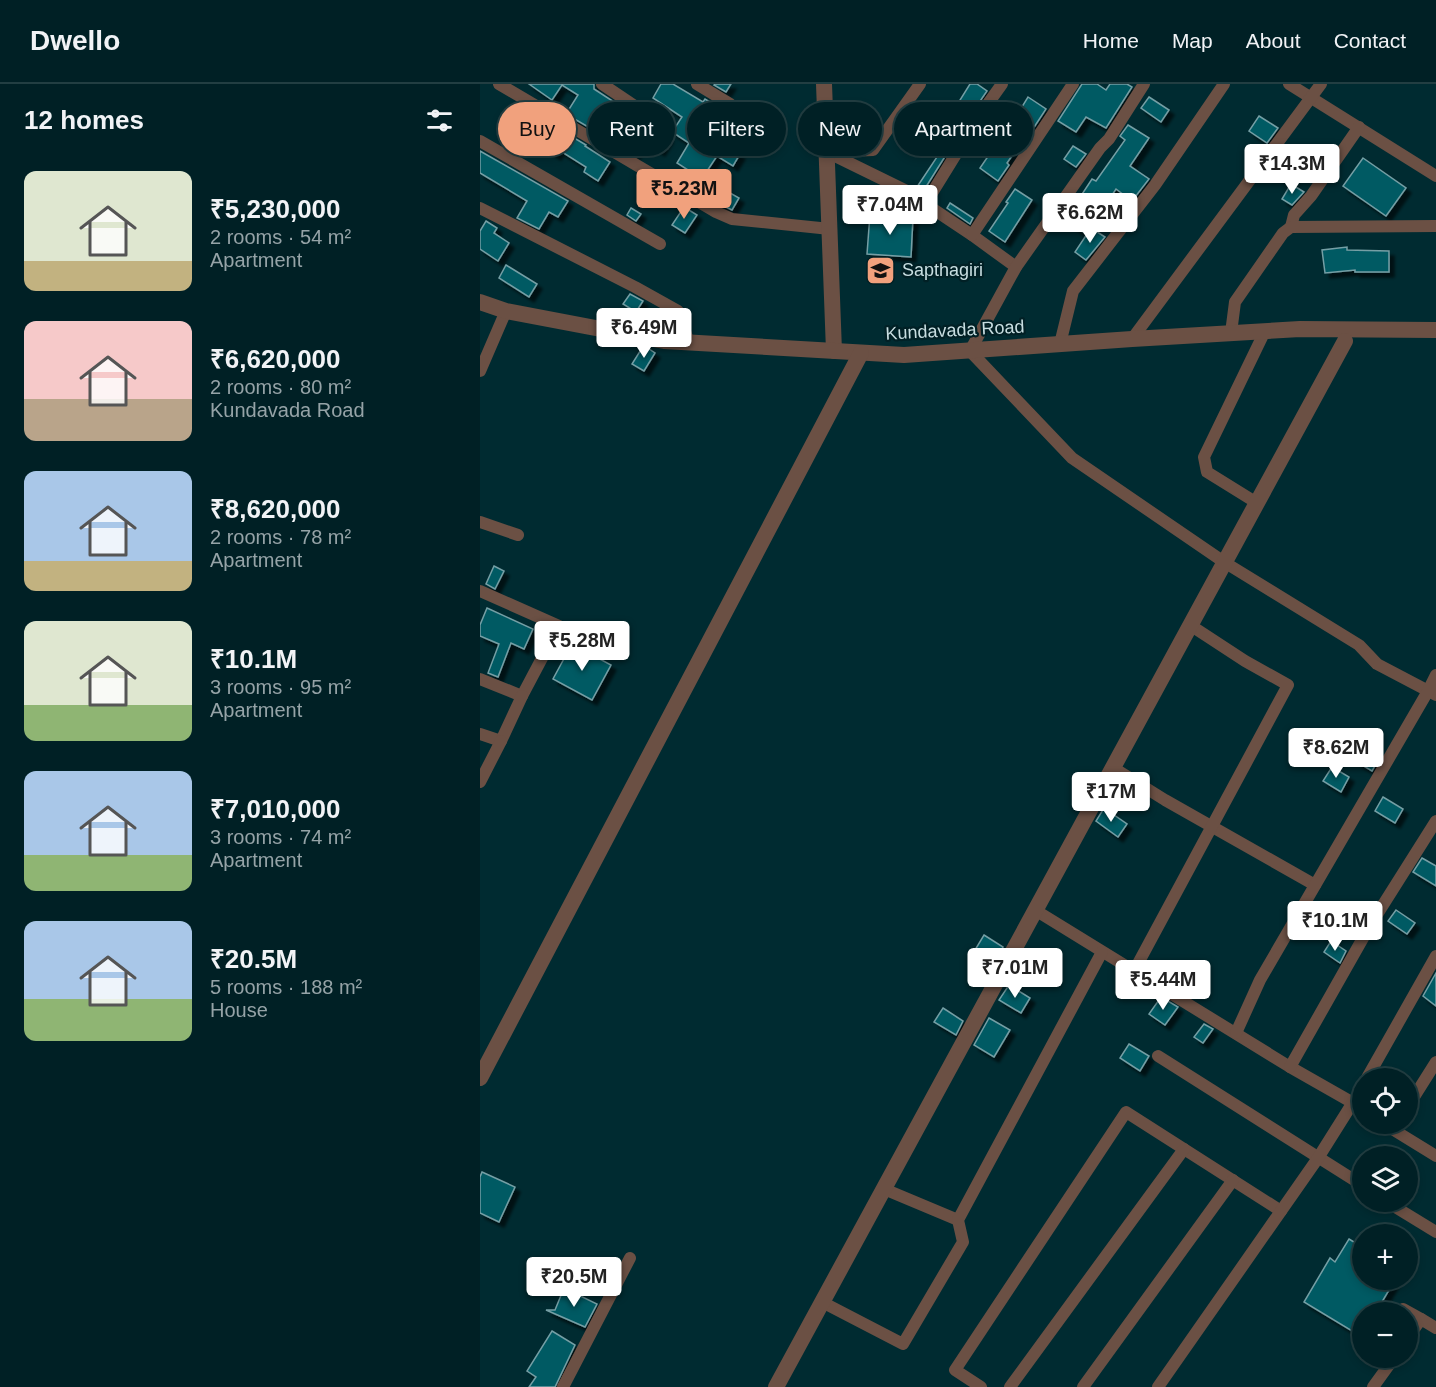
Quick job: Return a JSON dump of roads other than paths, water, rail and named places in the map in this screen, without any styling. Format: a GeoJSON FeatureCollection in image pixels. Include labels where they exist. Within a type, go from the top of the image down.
{"type":"FeatureCollection","features":[{"type":"Feature","properties":{"kind":"street"},"geometry":{"type":"LineString","coordinates":[[499,84],[716,212],[732,219],[830,229]]}},
{"type":"Feature","properties":{"kind":"street"},"geometry":{"type":"LineString","coordinates":[[602,84],[629,102]]}},
{"type":"Feature","properties":{"kind":"street"},"geometry":{"type":"LineString","coordinates":[[697,84],[727,102]]}},
{"type":"Feature","properties":{"kind":"street"},"geometry":{"type":"LineString","coordinates":[[824,84],[825,102]]}},
{"type":"Feature","properties":{"kind":"street"},"geometry":{"type":"LineString","coordinates":[[882,137],[920,84]]}},
{"type":"Feature","properties":{"kind":"street"},"geometry":{"type":"LineString","coordinates":[[927,201],[1002,84]]}},
{"type":"Feature","properties":{"kind":"street"},"geometry":{"type":"LineString","coordinates":[[972,235],[1073,84]]}},
{"type":"Feature","properties":{"kind":"street"},"geometry":{"type":"LineString","coordinates":[[1144,84],[1109,139],[1100,148],[1016,267],[970,351],[1072,458],[1224,562],[1359,645],[1377,664],[1432,693]]}},
{"type":"Feature","properties":{"kind":"street"},"geometry":{"type":"LineString","coordinates":[[1060,344],[1073,291],[1155,185],[1224,84]]}},
{"type":"Feature","properties":{"kind":"street"},"geometry":{"type":"LineString","coordinates":[[1289,84],[1436,176]]}},
{"type":"Feature","properties":{"kind":"street"},"geometry":{"type":"LineString","coordinates":[[1132,339],[1321,84]]}},
{"type":"Feature","properties":{"kind":"street"},"geometry":{"type":"LineString","coordinates":[[1291,227],[1294,215],[1311,196],[1359,127]]}},
{"type":"Feature","properties":{"kind":"street"},"geometry":{"type":"LineString","coordinates":[[480,141],[660,244]]}},
{"type":"Feature","properties":{"kind":"street"},"geometry":{"type":"LineString","coordinates":[[827,156],[834,351]]}},
{"type":"Feature","properties":{"kind":"street"},"geometry":{"type":"LineString","coordinates":[[835,156],[927,201],[933,209],[1016,267]]}},
{"type":"Feature","properties":{"kind":"street"},"geometry":{"type":"LineString","coordinates":[[480,208],[635,287],[678,312],[689,343]]}},
{"type":"Feature","properties":{"kind":"street"},"geometry":{"type":"LineString","coordinates":[[1231,333],[1234,302],[1283,233],[1291,227],[1436,226]]}},
{"type":"Feature","properties":{"kind":"street","name":"Kundavada Road"},"geometry":{"type":"LineString","coordinates":[[480,302],[506,311],[664,341],[904,355],[1300,329],[1436,330]]}},
{"type":"Feature","properties":{"kind":"street"},"geometry":{"type":"LineString","coordinates":[[480,371],[506,311]]}},
{"type":"Feature","properties":{"kind":"street"},"geometry":{"type":"LineString","coordinates":[[1257,503],[1207,472],[1204,458],[1265,331]]}},
{"type":"Feature","properties":{"kind":"street"},"geometry":{"type":"LineString","coordinates":[[776,1387],[1345,341]]}},
{"type":"Feature","properties":{"kind":"street"},"geometry":{"type":"LineString","coordinates":[[480,1078],[861,352]]}},
{"type":"Feature","properties":{"kind":"street"},"geometry":{"type":"LineString","coordinates":[[480,522],[518,535]]}},
{"type":"Feature","properties":{"kind":"street"},"geometry":{"type":"LineString","coordinates":[[480,591],[559,627],[480,782]]}},
{"type":"Feature","properties":{"kind":"street"},"geometry":{"type":"LineString","coordinates":[[1134,971],[1288,685],[1245,661],[1190,625]]}},
{"type":"Feature","properties":{"kind":"street"},"geometry":{"type":"LineString","coordinates":[[1236,1033],[1260,980],[1432,693],[1436,675]]}},
{"type":"Feature","properties":{"kind":"street"},"geometry":{"type":"LineString","coordinates":[[480,679],[522,696]]}},
{"type":"Feature","properties":{"kind":"street"},"geometry":{"type":"LineString","coordinates":[[480,734],[501,741]]}},
{"type":"Feature","properties":{"kind":"street"},"geometry":{"type":"LineString","coordinates":[[1112,767],[1165,800],[1315,885]]}},
{"type":"Feature","properties":{"kind":"street"},"geometry":{"type":"LineString","coordinates":[[1290,1067],[1371,924],[1436,821]]}},
{"type":"Feature","properties":{"kind":"street"},"geometry":{"type":"LineString","coordinates":[[1035,910],[1290,1067],[1352,1102]]}},
{"type":"Feature","properties":{"kind":"street"},"geometry":{"type":"LineString","coordinates":[[822,1302],[903,1344],[963,1242],[958,1220],[1102,952]]}},
{"type":"Feature","properties":{"kind":"street"},"geometry":{"type":"LineString","coordinates":[[1373,1068],[1436,956]]}},
{"type":"Feature","properties":{"kind":"street"},"geometry":{"type":"LineString","coordinates":[[1158,1056],[1352,1179]]}},
{"type":"Feature","properties":{"kind":"street"},"geometry":{"type":"LineString","coordinates":[[1418,1091],[1436,1062]]}},
{"type":"Feature","properties":{"kind":"street"},"geometry":{"type":"LineString","coordinates":[[981,1387],[955,1370],[1126,1112],[1281,1211]]}},
{"type":"Feature","properties":{"kind":"street"},"geometry":{"type":"LineString","coordinates":[[1158,1387],[1352,1113]]}},
{"type":"Feature","properties":{"kind":"street"},"geometry":{"type":"LineString","coordinates":[[1403,1134],[1436,1156]]}},
{"type":"Feature","properties":{"kind":"street"},"geometry":{"type":"LineString","coordinates":[[1010,1387],[1184,1149]]}},
{"type":"Feature","properties":{"kind":"street"},"geometry":{"type":"LineString","coordinates":[[1083,1387],[1233,1180]]}},
{"type":"Feature","properties":{"kind":"street"},"geometry":{"type":"LineString","coordinates":[[884,1189],[958,1220]]}},
{"type":"Feature","properties":{"kind":"street"},"geometry":{"type":"LineString","coordinates":[[1404,1212],[1436,1232]]}},
{"type":"Feature","properties":{"kind":"street"},"geometry":{"type":"LineString","coordinates":[[563,1387],[630,1258]]}},
{"type":"Feature","properties":{"kind":"street"},"geometry":{"type":"LineString","coordinates":[[1418,1317],[1436,1328]]}},
{"type":"Feature","properties":{"kind":"street"},"geometry":{"type":"LineString","coordinates":[[1418,1323],[1421,1319]]}},
{"type":"Feature","properties":{"kind":"street"},"geometry":{"type":"LineString","coordinates":[[1374,1387],[1387,1368]]}},
{"type":"Feature","properties":{"kind":"place","name":"Sapthagiri"},"geometry":{"type":"Point","coordinates":[881,270]}}]}
